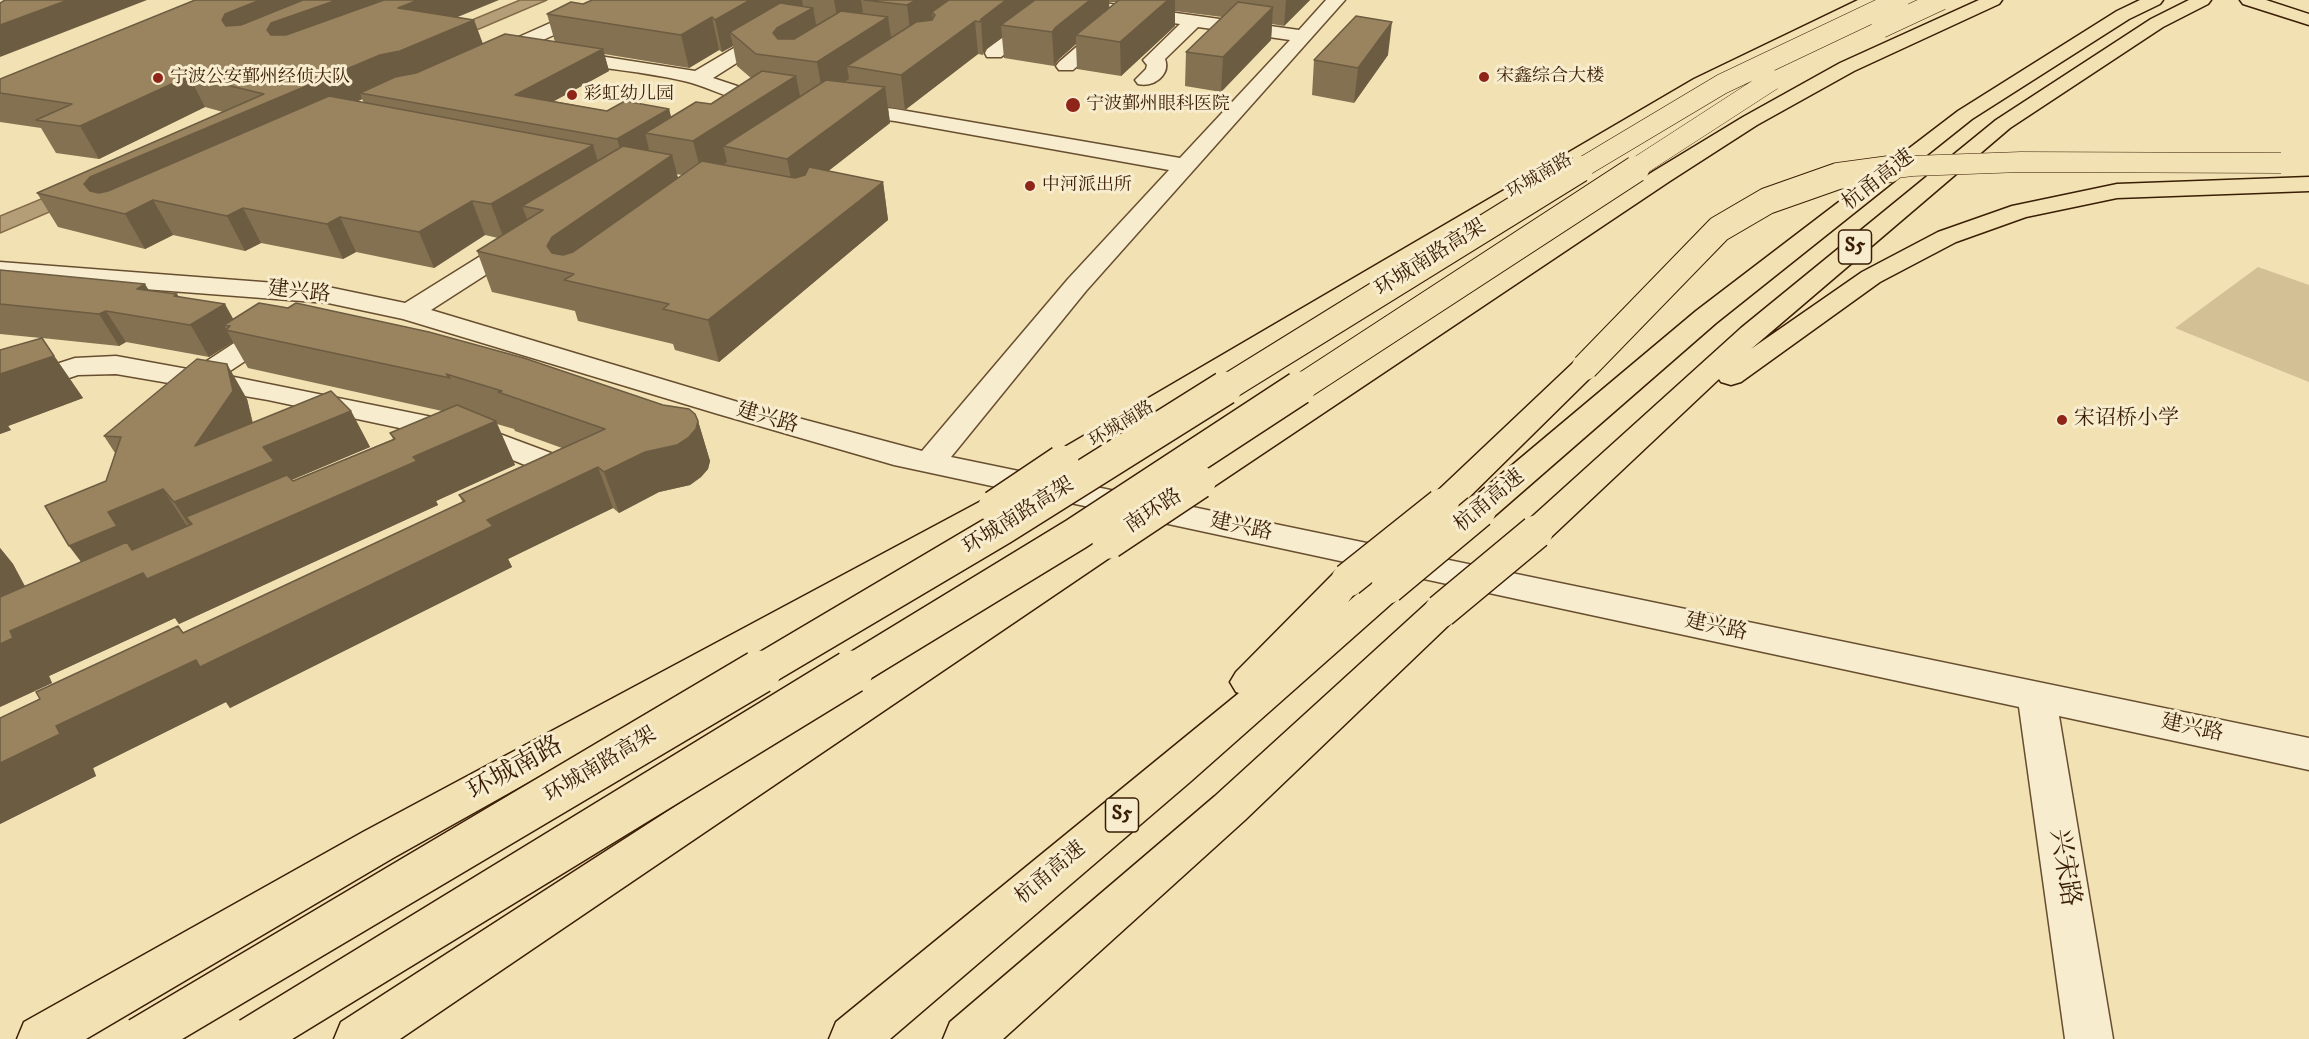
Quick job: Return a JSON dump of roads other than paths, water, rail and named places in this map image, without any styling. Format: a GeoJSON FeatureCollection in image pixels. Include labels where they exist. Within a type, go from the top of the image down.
{"type":"FeatureCollection","features":[{"type":"Feature","properties":{"kind":"main road","name":"环城南路"},"geometry":{"type":"LineString","coordinates":[[41,1039],[378,845],[995,507],[1062,462],[1701,83],[1872,0]]}},
{"type":"Feature","properties":{"kind":"main road","name":"环城南路高架"},"geometry":{"type":"LineString","coordinates":[[140,1039],[1002,528],[1462,240],[1722,84],[1899,0]]}},
{"type":"Feature","properties":{"kind":"main road","name":"环城南路高架"},"geometry":{"type":"LineString","coordinates":[[251,1039],[1076,534],[1777,77],[1941,0]]}},
{"type":"Feature","properties":{"kind":"main road","name":"南环路"},"geometry":{"type":"LineString","coordinates":[[358,1039],[1652,183],[1750,121],[1847,67],[1993,0]]}},
{"type":"Feature","properties":{"kind":"main road","name":"杭甬高速"},"geometry":{"type":"LineString","coordinates":[[853,1039],[1097,836],[1368,584],[1479,511],[1706,317],[1965,115],[2122,15],[2154,0]]}},
{"type":"Feature","properties":{"kind":"main road","name":"杭甬高速"},"geometry":{"type":"LineString","coordinates":[[968,1039],[1230,808],[1442,611],[1536,532],[1751,334],[2003,124],[2157,23],[2202,0]]}},
{"type":"Feature","properties":{"kind":"main road"},"geometry":{"type":"LineString","coordinates":[[2249,0],[2309,20]]}},
{"type":"Feature","properties":{"kind":"main road"},"geometry":{"type":"LineString","coordinates":[[2274,0],[2309,12]]}},
{"type":"Feature","properties":{"kind":"main road"},"geometry":{"type":"LineString","coordinates":[[1368,584],[1442,505],[1585,368],[1719,229],[1767,201],[1838,176],[1912,166],[2010,162],[2309,164]]}},
{"type":"Feature","properties":{"kind":"main road"},"geometry":{"type":"LineString","coordinates":[[1612,460],[1871,277],[1947,237],[2020,211],[2117,191],[2309,184]]}},
{"type":"Feature","properties":{"kind":"street"},"geometry":{"type":"LineString","coordinates":[[469,66],[616,0]]}},
{"type":"Feature","properties":{"kind":"street"},"geometry":{"type":"LineString","coordinates":[[698,78],[827,0]]}},
{"type":"Feature","properties":{"kind":"street"},"geometry":{"type":"LineString","coordinates":[[1171,18],[1193,0]]}},
{"type":"Feature","properties":{"kind":"street"},"geometry":{"type":"LineString","coordinates":[[930,462],[1077,285],[1336,0]]}},
{"type":"Feature","properties":{"kind":"street"},"geometry":{"type":"LineString","coordinates":[[994,53],[1051,1],[1116,7],[1171,18],[1303,36]]}},
{"type":"Feature","properties":{"kind":"street"},"geometry":{"type":"LineString","coordinates":[[1066,66],[1116,7]]}},
{"type":"Feature","properties":{"kind":"street"},"geometry":{"type":"LineString","coordinates":[[1145,80],[1156,71],[1157,62],[1153,60],[1194,21]]}},
{"type":"Feature","properties":{"kind":"street"},"geometry":{"type":"LineString","coordinates":[[783,27],[813,31]]}},
{"type":"Feature","properties":{"kind":"street"},"geometry":{"type":"LineString","coordinates":[[511,48],[698,78],[739,94],[796,102]]}},
{"type":"Feature","properties":{"kind":"street"},"geometry":{"type":"LineString","coordinates":[[858,86],[824,110],[896,115],[1185,166]]}},
{"type":"Feature","properties":{"kind":"street"},"geometry":{"type":"LineString","coordinates":[[724,114],[753,96]]}},
{"type":"Feature","properties":{"kind":"street"},"geometry":{"type":"LineString","coordinates":[[409,312],[538,231]]}},
{"type":"Feature","properties":{"kind":"street","name":"建兴路"},"geometry":{"type":"LineString","coordinates":[[0,270],[328,295],[409,312],[728,408],[894,455],[2309,754]]}},
{"type":"Feature","properties":{"kind":"street"},"geometry":{"type":"LineString","coordinates":[[200,378],[328,295]]}},
{"type":"Feature","properties":{"kind":"street"},"geometry":{"type":"LineString","coordinates":[[0,392],[75,367],[116,364],[200,378],[463,430],[564,469],[566,477],[523,497]]}},
{"type":"Feature","properties":{"kind":"street"},"geometry":{"type":"LineString","coordinates":[[391,470],[401,465],[421,443],[426,424]]}},
{"type":"Feature","properties":{"kind":"street","name":"兴宋路"},"geometry":{"type":"LineString","coordinates":[[2037,696],[2090,1039]]}},
{"type":"Feature","properties":{"kind":"place","name":"宋鑫综合大楼"},"geometry":{"type":"Point","coordinates":[1484,77]}},
{"type":"Feature","properties":{"kind":"place","name":"宁波公安鄞州经侦大队"},"geometry":{"type":"Point","coordinates":[158,78]}},
{"type":"Feature","properties":{"kind":"place","name":"彩虹幼儿园"},"geometry":{"type":"Point","coordinates":[572,95]}},
{"type":"Feature","properties":{"kind":"place","name":"宁波鄞州眼科医院"},"geometry":{"type":"Point","coordinates":[1073,105]}},
{"type":"Feature","properties":{"kind":"place","name":"中河派出所"},"geometry":{"type":"Point","coordinates":[1030,186]}},
{"type":"Feature","properties":{"kind":"place","name":"宋诏桥小学"},"geometry":{"type":"Point","coordinates":[2062,420]}}]}
